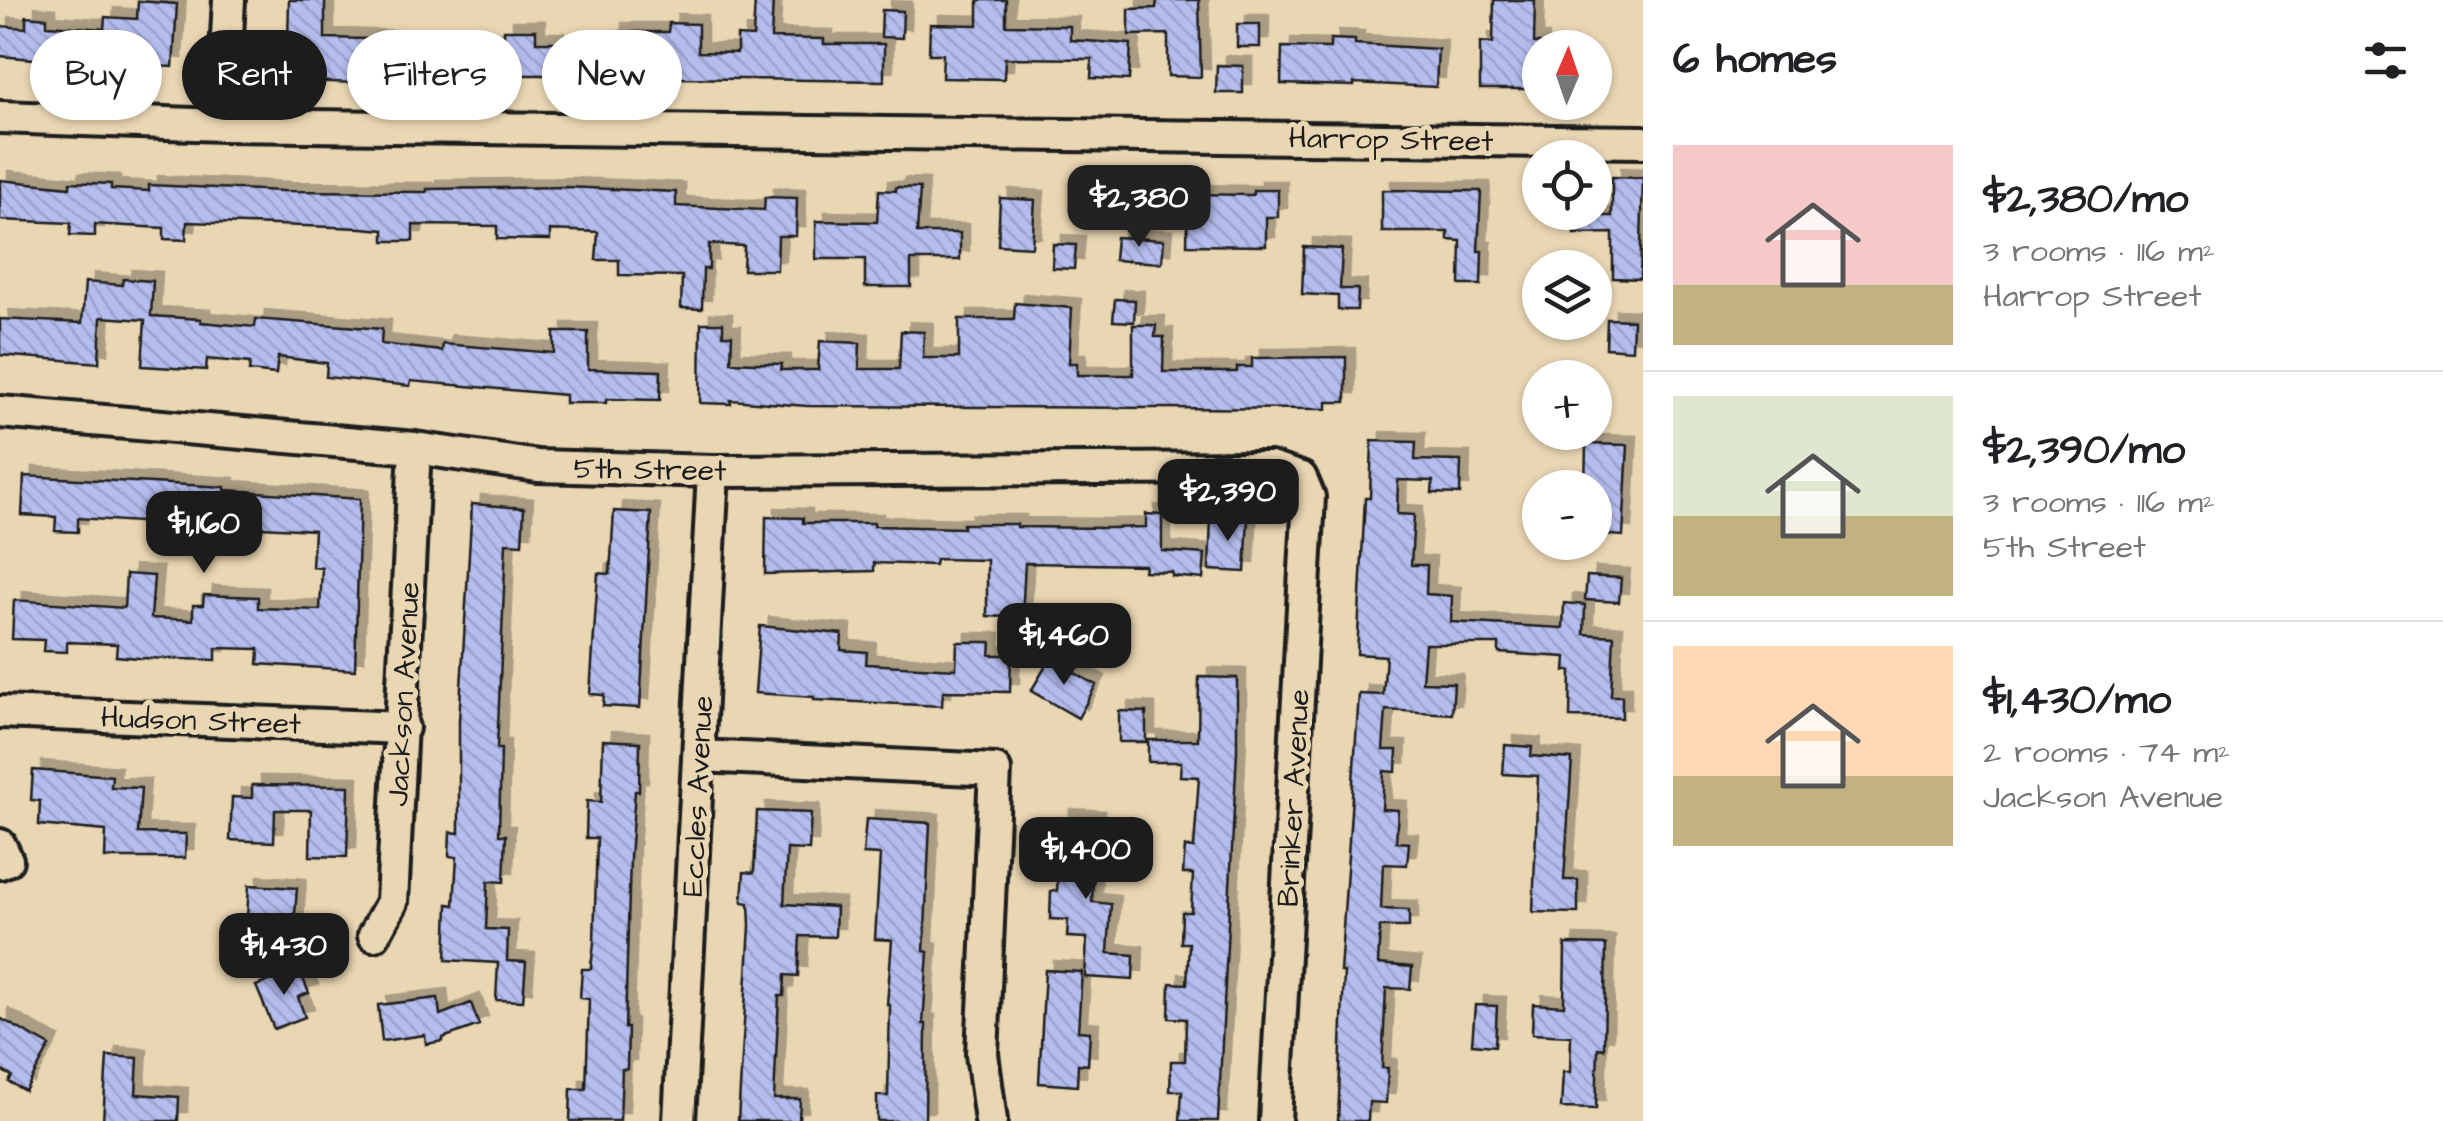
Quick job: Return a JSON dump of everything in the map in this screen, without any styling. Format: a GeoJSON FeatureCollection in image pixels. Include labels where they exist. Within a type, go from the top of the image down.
{"type":"FeatureCollection","features":[{"type":"Feature","properties":{"kind":"street"},"geometry":{"type":"LineString","coordinates":[[222,125],[229,0]]}},
{"type":"Feature","properties":{"kind":"street","name":"Harrop Street"},"geometry":{"type":"LineString","coordinates":[[0,117],[222,125],[1643,142]]}},
{"type":"Feature","properties":{"kind":"street","name":"5th Street"},"geometry":{"type":"LineString","coordinates":[[0,412],[415,448],[538,466],[712,471],[1270,468],[1301,478]]}},
{"type":"Feature","properties":{"kind":"street","name":"Jackson Avenue"},"geometry":{"type":"LineString","coordinates":[[374,935],[392,902],[415,448]]}},
{"type":"Feature","properties":{"kind":"street","name":"Eccles Avenue"},"geometry":{"type":"LineString","coordinates":[[680,1121],[712,471]]}},
{"type":"Feature","properties":{"kind":"street","name":"Brinker Avenue"},"geometry":{"type":"LineString","coordinates":[[1275,1121],[1309,498],[1301,478]]}},
{"type":"Feature","properties":{"kind":"street","name":"Hudson Street"},"geometry":{"type":"LineString","coordinates":[[0,712],[403,728]]}},
{"type":"Feature","properties":{"kind":"street"},"geometry":{"type":"LineString","coordinates":[[699,756],[996,770],[982,1054],[990,1121]]}},
{"type":"Feature","properties":{"kind":"building"},"geometry":{"type":"Polygon","coordinates":[[[289,0],[325,0],[325,30],[288,30],[289,0]]]}},
{"type":"Feature","properties":{"kind":"building"},"geometry":{"type":"Polygon","coordinates":[[[755,0],[773,0],[771,38],[824,39],[824,44],[884,44],[884,81],[682,78],[682,30],[668,30],[669,23],[698,24],[698,52],[737,53],[737,36],[753,37],[755,0]]]}},
{"type":"Feature","properties":{"kind":"building"},"geometry":{"type":"Polygon","coordinates":[[[978,0],[1006,0],[1006,25],[1070,26],[1070,40],[1131,44],[1129,80],[1091,78],[1092,59],[1005,58],[1004,79],[942,78],[943,54],[929,54],[930,24],[978,25],[978,0]]]}},
{"type":"Feature","properties":{"kind":"building"},"geometry":{"type":"Polygon","coordinates":[[[1157,0],[1199,0],[1201,77],[1168,76],[1168,34],[1129,35],[1129,9],[1156,8],[1157,0]]]}},
{"type":"Feature","properties":{"kind":"building"},"geometry":{"type":"Polygon","coordinates":[[[1494,0],[1535,0],[1534,30],[1522,30],[1522,89],[1480,89],[1480,42],[1493,43],[1494,0]]]}},
{"type":"Feature","properties":{"kind":"building"},"geometry":{"type":"Polygon","coordinates":[[[138,1],[177,4],[173,67],[162,66],[162,30],[30,30],[30,59],[0,56],[0,26],[26,28],[26,16],[47,18],[47,25],[104,29],[105,17],[137,19],[138,1]]]}},
{"type":"Feature","properties":{"kind":"building"},"geometry":{"type":"Polygon","coordinates":[[[882,10],[903,11],[902,38],[881,37],[882,10]]]}},
{"type":"Feature","properties":{"kind":"building"},"geometry":{"type":"Polygon","coordinates":[[[1237,24],[1260,24],[1260,47],[1237,47],[1237,24]]]}},
{"type":"Feature","properties":{"kind":"building"},"geometry":{"type":"Polygon","coordinates":[[[522,30],[536,30],[536,42],[542,42],[542,75],[522,75],[522,30]]]}},
{"type":"Feature","properties":{"kind":"building"},"geometry":{"type":"Polygon","coordinates":[[[327,38],[347,38],[347,83],[327,82],[327,38]]]}},
{"type":"Feature","properties":{"kind":"building"},"geometry":{"type":"Polygon","coordinates":[[[1330,39],[1438,49],[1436,87],[1281,84],[1282,47],[1330,48],[1330,39]]]}},
{"type":"Feature","properties":{"kind":"building"},"geometry":{"type":"Polygon","coordinates":[[[1217,65],[1243,66],[1243,93],[1216,93],[1217,65]]]}},
{"type":"Feature","properties":{"kind":"building"},"geometry":{"type":"Polygon","coordinates":[[[1612,177],[1643,178],[1640,279],[1613,278],[1613,233],[1574,234],[1574,230],[1612,230],[1612,177]]]}},
{"type":"Feature","properties":{"kind":"building"},"geometry":{"type":"Polygon","coordinates":[[[0,180],[70,187],[70,182],[111,184],[111,189],[149,191],[149,185],[427,192],[566,187],[676,192],[676,206],[764,210],[765,197],[797,198],[796,236],[778,236],[777,270],[743,270],[744,246],[709,244],[709,269],[703,269],[702,309],[681,308],[682,276],[619,275],[619,260],[596,260],[598,232],[550,230],[550,240],[497,239],[497,226],[413,225],[413,241],[384,241],[384,230],[187,222],[186,240],[164,239],[164,228],[95,224],[95,236],[70,235],[71,223],[0,220],[0,180]]]}},
{"type":"Feature","properties":{"kind":"building"},"geometry":{"type":"Polygon","coordinates":[[[896,187],[920,188],[917,233],[960,233],[960,260],[911,260],[911,287],[865,287],[865,259],[816,259],[816,221],[877,222],[879,190],[896,191],[896,187]]]}},
{"type":"Feature","properties":{"kind":"building"},"geometry":{"type":"Polygon","coordinates":[[[1253,190],[1278,190],[1278,217],[1266,217],[1266,246],[1187,245],[1188,194],[1253,195],[1253,190]]]}},
{"type":"Feature","properties":{"kind":"building"},"geometry":{"type":"Polygon","coordinates":[[[1382,190],[1481,191],[1481,285],[1460,285],[1461,241],[1448,240],[1448,232],[1382,232],[1382,190]]]}},
{"type":"Feature","properties":{"kind":"building"},"geometry":{"type":"Polygon","coordinates":[[[1000,198],[1035,200],[1032,247],[998,245],[1000,198]]]}},
{"type":"Feature","properties":{"kind":"building"},"geometry":{"type":"Polygon","coordinates":[[[1116,237],[1164,240],[1162,263],[1114,260],[1116,237]]]}},
{"type":"Feature","properties":{"kind":"building"},"geometry":{"type":"Polygon","coordinates":[[[1053,244],[1076,245],[1074,269],[1052,268],[1053,244]]]}},
{"type":"Feature","properties":{"kind":"building"},"geometry":{"type":"Polygon","coordinates":[[[1304,247],[1342,249],[1340,289],[1358,289],[1357,310],[1338,310],[1338,296],[1302,294],[1304,247]]]}},
{"type":"Feature","properties":{"kind":"building"},"geometry":{"type":"Polygon","coordinates":[[[123,279],[153,281],[151,316],[255,327],[256,319],[382,329],[381,344],[442,351],[443,344],[554,353],[554,332],[588,332],[588,369],[661,371],[660,400],[565,403],[565,395],[326,377],[327,363],[278,357],[276,374],[249,371],[250,363],[207,359],[206,370],[142,366],[145,320],[101,317],[99,363],[0,355],[0,319],[82,323],[85,282],[122,285],[123,279]]]}},
{"type":"Feature","properties":{"kind":"building"},"geometry":{"type":"Polygon","coordinates":[[[1115,299],[1135,300],[1134,322],[1113,321],[1115,299]]]}},
{"type":"Feature","properties":{"kind":"building"},"geometry":{"type":"Polygon","coordinates":[[[1015,303],[1072,308],[1069,363],[1077,363],[1077,375],[1133,375],[1133,325],[1156,325],[1155,337],[1164,337],[1163,372],[1237,372],[1237,367],[1252,367],[1252,358],[1346,357],[1346,402],[1327,402],[1327,409],[807,406],[731,400],[731,404],[700,403],[701,323],[723,323],[723,335],[732,335],[731,362],[782,364],[781,370],[818,370],[820,341],[860,343],[859,369],[899,369],[901,331],[924,332],[923,358],[959,358],[959,319],[1014,319],[1015,303]]]}},
{"type":"Feature","properties":{"kind":"building"},"geometry":{"type":"Polygon","coordinates":[[[1612,319],[1633,320],[1632,350],[1606,348],[1606,340],[1612,340],[1612,319]]]}},
{"type":"Feature","properties":{"kind":"building"},"geometry":{"type":"Polygon","coordinates":[[[1372,441],[1416,442],[1415,460],[1461,461],[1460,494],[1432,493],[1433,481],[1398,480],[1397,514],[1414,515],[1411,565],[1427,565],[1426,594],[1452,596],[1451,622],[1563,628],[1564,603],[1585,605],[1584,634],[1614,636],[1611,696],[1622,696],[1622,718],[1570,717],[1571,671],[1565,671],[1566,657],[1499,653],[1499,644],[1425,644],[1422,682],[1454,683],[1452,714],[1386,710],[1383,750],[1397,750],[1396,772],[1384,771],[1382,809],[1398,810],[1396,842],[1409,843],[1407,865],[1383,864],[1381,909],[1409,910],[1409,927],[1380,927],[1378,964],[1412,967],[1410,989],[1386,988],[1382,1068],[1388,1068],[1386,1103],[1369,1102],[1368,1121],[1338,1121],[1344,972],[1340,972],[1359,694],[1383,695],[1386,656],[1357,654],[1372,441]]]}},
{"type":"Feature","properties":{"kind":"building"},"geometry":{"type":"Polygon","coordinates":[[[1612,445],[1628,445],[1623,536],[1612,535],[1612,470],[1585,470],[1586,450],[1612,450],[1612,445]]]}},
{"type":"Feature","properties":{"kind":"building"},"geometry":{"type":"Polygon","coordinates":[[[24,476],[360,499],[355,670],[258,664],[259,649],[216,648],[216,660],[139,658],[116,656],[117,644],[67,642],[67,652],[43,651],[44,640],[12,639],[14,600],[124,608],[126,574],[154,576],[151,618],[193,620],[193,605],[203,605],[204,595],[258,597],[258,608],[320,610],[322,568],[312,567],[314,530],[78,518],[78,532],[55,531],[56,517],[22,515],[24,476]]]}},
{"type":"Feature","properties":{"kind":"building"},"geometry":{"type":"Polygon","coordinates":[[[472,504],[524,508],[522,544],[506,543],[497,749],[501,749],[499,835],[506,835],[504,882],[488,881],[486,929],[508,930],[507,961],[526,962],[523,1001],[496,1000],[498,963],[446,960],[448,904],[454,905],[457,857],[449,856],[450,832],[459,833],[459,721],[472,504]]]}},
{"type":"Feature","properties":{"kind":"building"},"geometry":{"type":"Polygon","coordinates":[[[614,511],[651,513],[640,708],[603,706],[604,695],[590,694],[598,573],[610,574],[614,511]]]}},
{"type":"Feature","properties":{"kind":"building"},"geometry":{"type":"Polygon","coordinates":[[[1146,514],[1162,515],[1162,551],[1205,554],[1203,579],[1144,571],[1145,565],[1025,563],[1022,618],[987,616],[987,560],[936,559],[935,565],[874,563],[874,571],[765,574],[766,517],[874,526],[963,528],[963,524],[1017,524],[1108,528],[1146,527],[1146,514]]]}},
{"type":"Feature","properties":{"kind":"building"},"geometry":{"type":"Polygon","coordinates":[[[1211,516],[1248,518],[1245,572],[1209,570],[1211,516]]]}},
{"type":"Feature","properties":{"kind":"building"},"geometry":{"type":"Polygon","coordinates":[[[1587,576],[1621,578],[1619,602],[1585,600],[1587,576]]]}},
{"type":"Feature","properties":{"kind":"building"},"geometry":{"type":"Polygon","coordinates":[[[760,626],[842,634],[841,650],[867,652],[866,664],[956,669],[957,642],[991,642],[990,655],[1011,655],[1010,692],[943,691],[942,706],[755,693],[760,626]]]}},
{"type":"Feature","properties":{"kind":"building"},"geometry":{"type":"Polygon","coordinates":[[[1050,659],[1096,685],[1078,718],[1031,691],[1050,659]]]}},
{"type":"Feature","properties":{"kind":"building"},"geometry":{"type":"Polygon","coordinates":[[[1199,677],[1237,678],[1237,751],[1218,1121],[1180,1121],[1182,1091],[1170,1091],[1171,1061],[1185,1061],[1186,1019],[1169,1018],[1170,983],[1187,984],[1189,943],[1181,943],[1182,912],[1191,912],[1193,874],[1183,874],[1185,847],[1194,848],[1199,777],[1180,776],[1181,762],[1148,762],[1148,740],[1198,740],[1199,677]]]}},
{"type":"Feature","properties":{"kind":"building"},"geometry":{"type":"Polygon","coordinates":[[[1119,711],[1146,712],[1146,742],[1119,742],[1119,711]]]}},
{"type":"Feature","properties":{"kind":"building"},"geometry":{"type":"Polygon","coordinates":[[[603,740],[640,742],[639,791],[635,791],[630,858],[627,1069],[622,1069],[620,1121],[570,1121],[571,1089],[586,1089],[589,999],[580,998],[582,969],[591,969],[594,943],[597,838],[586,838],[587,801],[601,802],[603,740]]]}},
{"type":"Feature","properties":{"kind":"building"},"geometry":{"type":"Polygon","coordinates":[[[1505,745],[1532,747],[1531,756],[1572,759],[1564,880],[1578,880],[1578,913],[1533,912],[1538,776],[1503,774],[1505,745]]]}},
{"type":"Feature","properties":{"kind":"building"},"geometry":{"type":"Polygon","coordinates":[[[33,770],[112,776],[111,787],[141,788],[138,833],[186,834],[185,858],[105,858],[106,831],[39,825],[40,801],[31,800],[33,770]]]}},
{"type":"Feature","properties":{"kind":"building"},"geometry":{"type":"Polygon","coordinates":[[[252,785],[349,786],[347,857],[310,856],[311,810],[275,810],[274,842],[230,840],[232,797],[252,798],[252,785]]]}},
{"type":"Feature","properties":{"kind":"building"},"geometry":{"type":"Polygon","coordinates":[[[757,811],[811,813],[809,850],[787,849],[784,904],[836,907],[835,937],[800,936],[798,976],[785,975],[784,996],[779,996],[774,1099],[800,1099],[799,1121],[738,1121],[750,926],[749,903],[742,902],[744,872],[754,873],[757,811]]]}},
{"type":"Feature","properties":{"kind":"building"},"geometry":{"type":"Polygon","coordinates":[[[1061,818],[1096,820],[1092,902],[1111,904],[1108,953],[1134,955],[1133,980],[1085,977],[1087,938],[1067,937],[1068,920],[1050,919],[1051,891],[1057,891],[1061,818]]]}},
{"type":"Feature","properties":{"kind":"building"},"geometry":{"type":"Polygon","coordinates":[[[866,819],[930,823],[924,951],[928,952],[923,1024],[925,1121],[877,1121],[877,1096],[888,1096],[887,1005],[892,940],[875,939],[880,855],[863,854],[866,819]]]}},
{"type":"Feature","properties":{"kind":"building"},"geometry":{"type":"Polygon","coordinates":[[[249,885],[297,888],[294,928],[284,928],[283,951],[245,948],[249,885]]]}},
{"type":"Feature","properties":{"kind":"building"},"geometry":{"type":"Polygon","coordinates":[[[1565,944],[1606,945],[1604,1049],[1598,1048],[1596,1109],[1561,1108],[1563,1072],[1570,1072],[1571,1036],[1532,1034],[1533,1004],[1564,1006],[1565,944]]]}},
{"type":"Feature","properties":{"kind":"building"},"geometry":{"type":"Polygon","coordinates":[[[299,969],[309,993],[298,997],[305,1017],[274,1029],[256,986],[299,969]]]}},
{"type":"Feature","properties":{"kind":"building"},"geometry":{"type":"Polygon","coordinates":[[[1045,970],[1082,972],[1078,1031],[1090,1032],[1088,1065],[1078,1064],[1077,1086],[1039,1083],[1045,970]]]}},
{"type":"Feature","properties":{"kind":"building"},"geometry":{"type":"Polygon","coordinates":[[[438,998],[440,1015],[471,1003],[479,1025],[426,1044],[425,1035],[382,1041],[378,1005],[438,998]]]}},
{"type":"Feature","properties":{"kind":"building"},"geometry":{"type":"Polygon","coordinates":[[[1475,1005],[1497,1006],[1495,1046],[1472,1044],[1475,1005]]]}},
{"type":"Feature","properties":{"kind":"building"},"geometry":{"type":"Polygon","coordinates":[[[0,1018],[50,1046],[25,1091],[9,1082],[12,1076],[0,1070],[0,1018]]]}},
{"type":"Feature","properties":{"kind":"building"},"geometry":{"type":"Polygon","coordinates":[[[107,1056],[138,1058],[136,1094],[179,1097],[178,1121],[103,1121],[107,1056]]]}}]}
